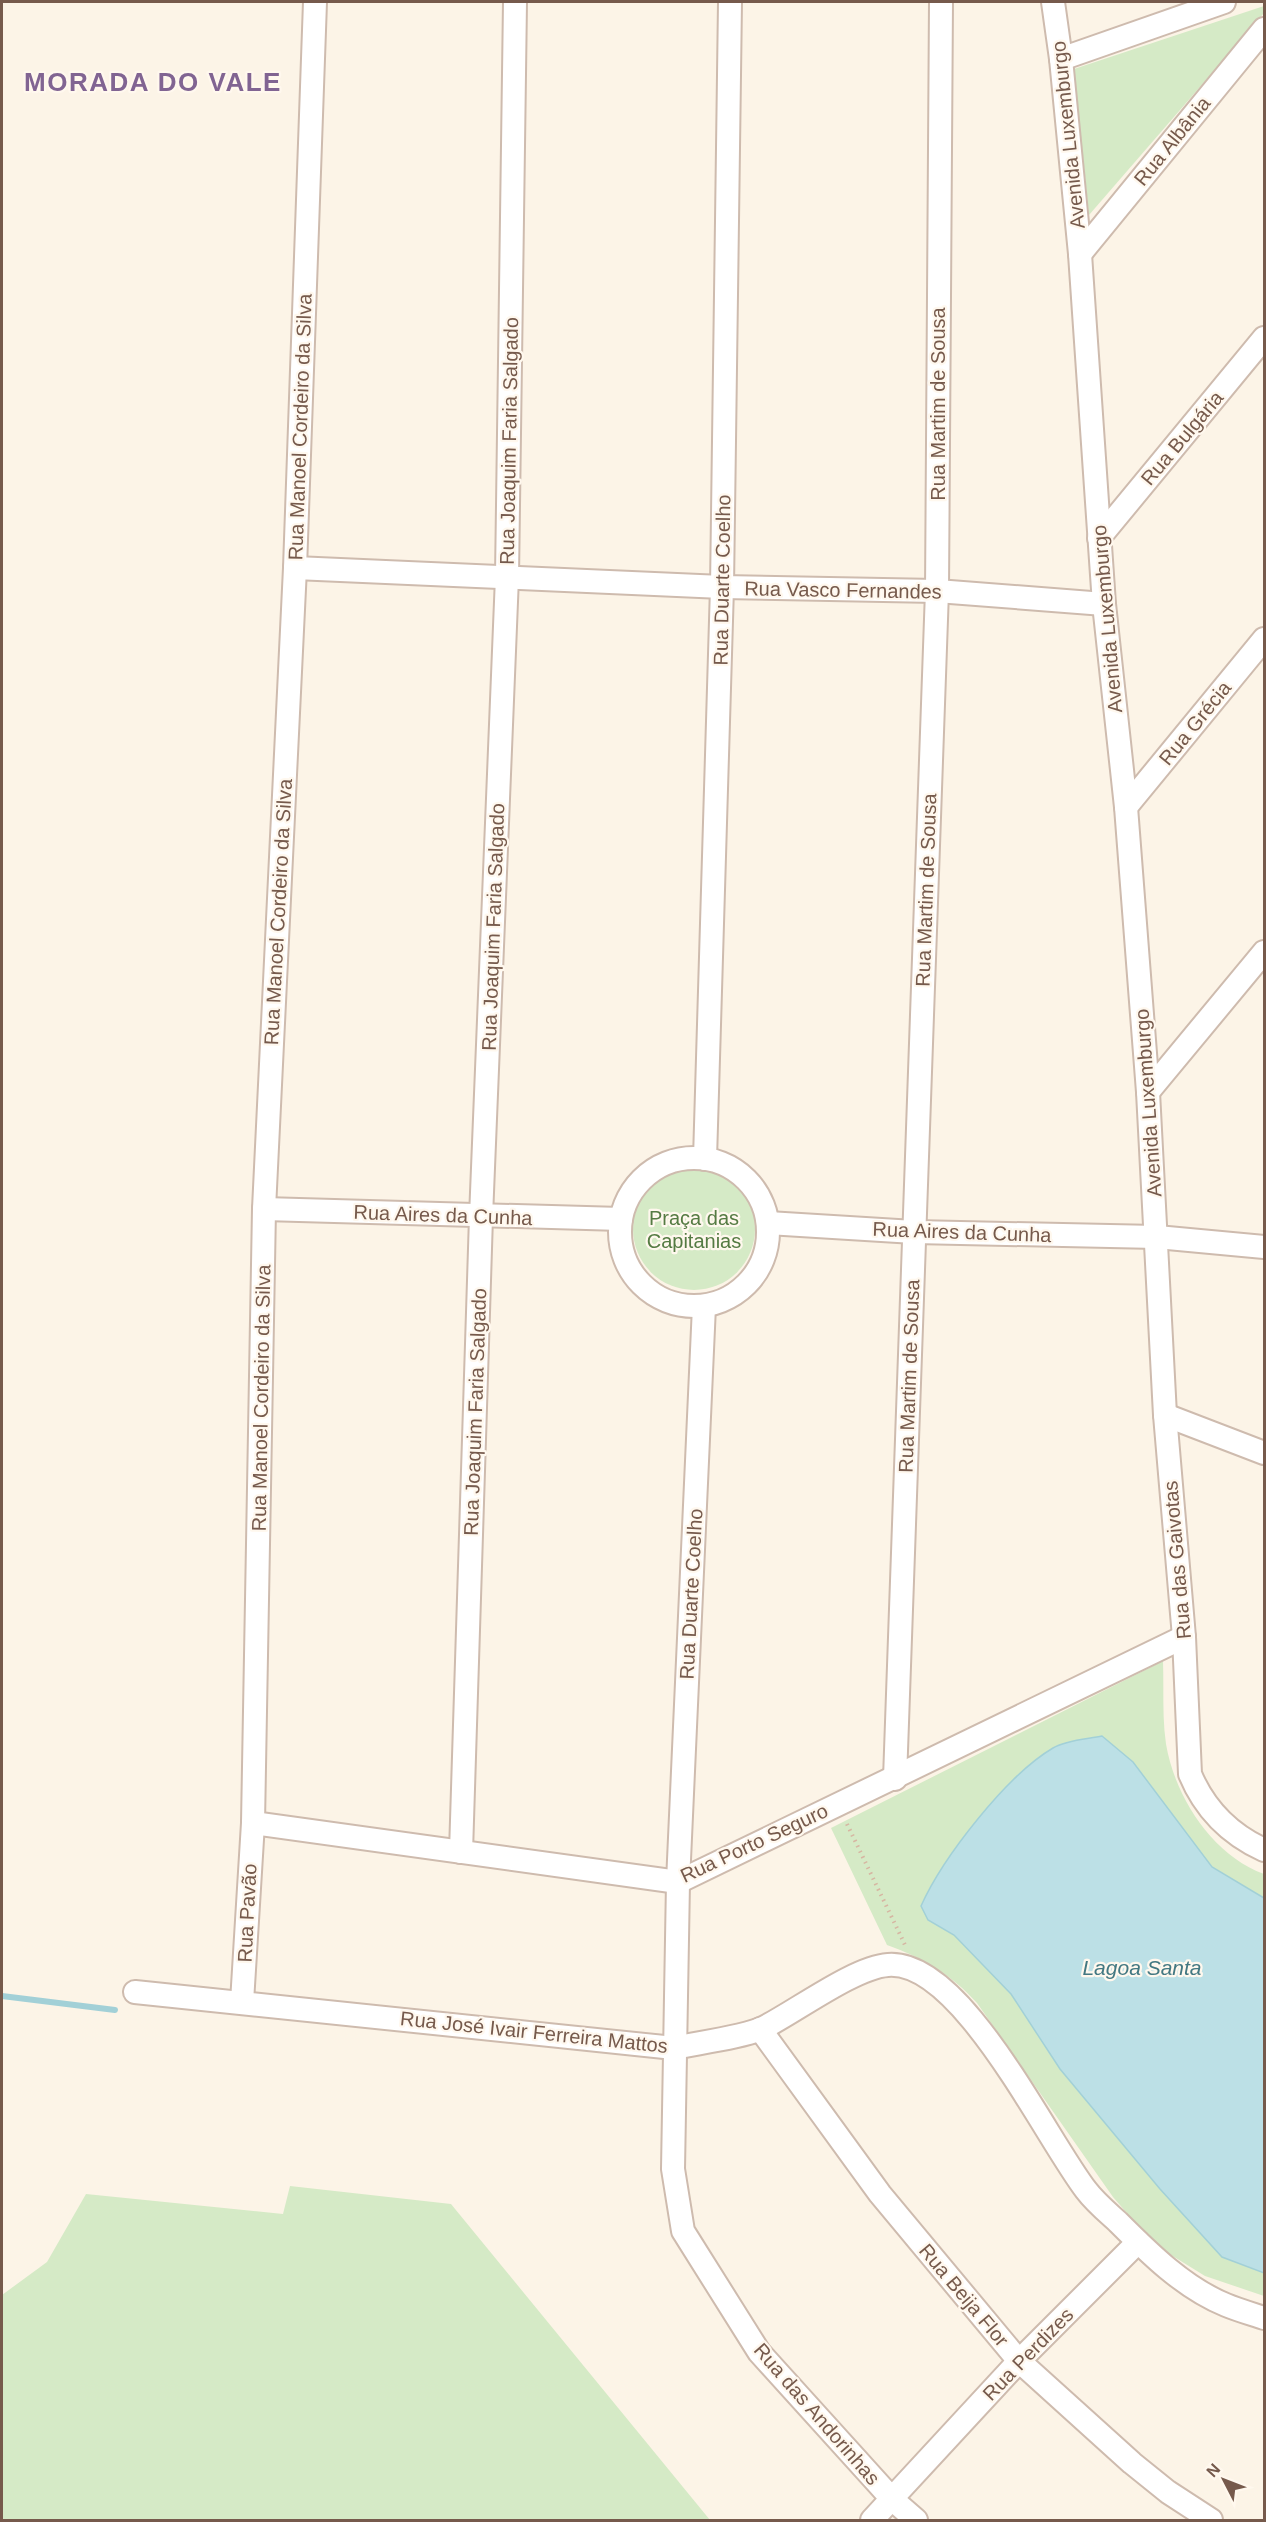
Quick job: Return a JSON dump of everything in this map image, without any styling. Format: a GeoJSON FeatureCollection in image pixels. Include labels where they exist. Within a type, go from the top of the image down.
{"type":"FeatureCollection","features":[{"type":"Feature","properties":{"kind":"street","name":"Rua Manoel Cordeiro da Silva"},"geometry":{"type":"LineString","coordinates":[[253,1823],[264,1209],[295,568],[315,2]]}},
{"type":"Feature","properties":{"kind":"street","name":"Rua Joaquim Faria Salgado"},"geometry":{"type":"LineString","coordinates":[[461,1852],[482,1217],[507,577],[515,2]]}},
{"type":"Feature","properties":{"kind":"street","name":"Rua Duarte Coelho"},"geometry":{"type":"LineString","coordinates":[[705,1159],[722,587],[730,2]]}},
{"type":"Feature","properties":{"kind":"street","name":"Rua Martim de Sousa"},"geometry":{"type":"LineString","coordinates":[[895,1779],[937,591],[941,2]]}},
{"type":"Feature","properties":{"kind":"street","name":"Avenida Luxemburgo"},"geometry":{"type":"LineString","coordinates":[[1053,2],[1061,59],[1080,254],[1104,604],[1126,807],[1157,1237]]}},
{"type":"Feature","properties":{"kind":"street"},"geometry":{"type":"LineString","coordinates":[[1061,59],[1224,2]]}},
{"type":"Feature","properties":{"kind":"street","name":"Rua Albânia"},"geometry":{"type":"LineString","coordinates":[[1080,254],[1264,29]]}},
{"type":"Feature","properties":{"kind":"street","name":"Rua Bulgária"},"geometry":{"type":"LineString","coordinates":[[1099,538],[1264,338]]}},
{"type":"Feature","properties":{"kind":"street","name":"Rua Vasco Fernandes"},"geometry":{"type":"LineString","coordinates":[[295,568],[722,587],[937,591],[1104,604]]}},
{"type":"Feature","properties":{"kind":"street","name":"Rua Grécia"},"geometry":{"type":"LineString","coordinates":[[1126,807],[1264,639]]}},
{"type":"Feature","properties":{"kind":"street"},"geometry":{"type":"LineString","coordinates":[[1148,1092],[1264,952]]}},
{"type":"Feature","properties":{"kind":"street"},"geometry":{"type":"LineString","coordinates":[[705,1159],[728,1166],[748,1180],[761,1200],[768,1223],[764,1256],[747,1284],[734,1294],[704,1306],[676,1304],[650,1293],[631,1273],[621,1247],[621,1219],[631,1192],[651,1172],[677,1160],[705,1159]]}},
{"type":"Feature","properties":{"kind":"street","name":"Rua Aires da Cunha"},"geometry":{"type":"LineString","coordinates":[[264,1209],[482,1217],[621,1219]]}},
{"type":"Feature","properties":{"kind":"street","name":"Rua Aires da Cunha"},"geometry":{"type":"LineString","coordinates":[[768,1223],[914,1232],[1157,1237],[1264,1247]]}},
{"type":"Feature","properties":{"kind":"street","name":"Rua das Gaivotas"},"geometry":{"type":"LineString","coordinates":[[1157,1237],[1165,1415],[1184,1637],[1190,1774],[1203,1801],[1216,1817],[1241,1838],[1264,1847]]}},
{"type":"Feature","properties":{"kind":"street","name":"Rua Duarte Coelho"},"geometry":{"type":"LineString","coordinates":[[678,1882],[704,1306]]}},
{"type":"Feature","properties":{"kind":"street"},"geometry":{"type":"LineString","coordinates":[[1165,1415],[1264,1453]]}},
{"type":"Feature","properties":{"kind":"street","name":"Rua Porto Seguro"},"geometry":{"type":"LineString","coordinates":[[253,1823],[678,1882],[838,1804],[895,1779],[1184,1637]]}},
{"type":"Feature","properties":{"kind":"street","name":"Rua Pavão"},"geometry":{"type":"LineString","coordinates":[[242,2002],[253,1823]]}},
{"type":"Feature","properties":{"kind":"street","name":"Rua das Andorinhas"},"geometry":{"type":"LineString","coordinates":[[678,1882],[673,2169],[682,2231],[759,2352],[893,2500],[916,2520]]}},
{"type":"Feature","properties":{"kind":"street","name":"Rua José Ivair Ferreira Mattos"},"geometry":{"type":"LineString","coordinates":[[135,1992],[674,2048],[760,2029],[859,1974],[887,1965],[916,1969],[936,1981],[950,1994],[987,2038],[1086,2191],[1138,2242],[1189,2283],[1224,2304],[1264,2318]]}},
{"type":"Feature","properties":{"kind":"street","name":"Rua Beija Flor"},"geometry":{"type":"LineString","coordinates":[[760,2029],[880,2194],[1019,2361],[1132,2463],[1168,2492],[1211,2520]]}},
{"type":"Feature","properties":{"kind":"street","name":"Rua Perdizes"},"geometry":{"type":"LineString","coordinates":[[872,2520],[893,2500],[1019,2361],[1138,2242]]}},
{"type":"Feature","properties":{"kind":"path"},"geometry":{"type":"LineString","coordinates":[[838,1804],[916,1969]]}},
{"type":"Feature","properties":{"kind":"green space"},"geometry":{"type":"Polygon","coordinates":[[[1264,6],[1264,13],[1089,215],[1074,69],[1264,6]]]}},
{"type":"Feature","properties":{"kind":"green space","name":"Praça das Capitanias"},"geometry":{"type":"Polygon","coordinates":[[[694,1168],[717,1173],[728,1178],[737,1186],[745,1195],[750,1206],[755,1229],[750,1252],[745,1263],[737,1272],[728,1280],[717,1285],[694,1290],[671,1285],[660,1280],[651,1272],[643,1263],[638,1252],[633,1229],[638,1206],[643,1195],[651,1186],[660,1178],[671,1173],[694,1168]]]}},
{"type":"Feature","properties":{"kind":"green space","name":"Lagoa Santa"},"geometry":{"type":"Polygon","coordinates":[[[1163,1661],[1166,1744],[1178,1784],[1187,1803],[1199,1822],[1228,1853],[1264,1874],[1264,2296],[1205,2276],[1163,2250],[1145,2234],[1113,2197],[977,2003],[936,1968],[887,1945],[831,1828],[1163,1661]]]}},
{"type":"Feature","properties":{"kind":"green space"},"geometry":{"type":"Polygon","coordinates":[[[290,2186],[451,2204],[710,2520],[2,2520],[2,2295],[47,2262],[86,2194],[283,2214],[290,2186]]]}},
{"type":"Feature","properties":{"kind":"water","name":"Lagoa Santa"},"geometry":{"type":"Polygon","coordinates":[[[1102,1736],[1133,1762],[1212,1867],[1264,1898],[1264,2273],[1222,2257],[1160,2189],[1060,2069],[1011,1994],[954,1935],[928,1920],[921,1906],[944,1864],[960,1842],[1016,1777],[1058,1745],[1102,1736]]]}},
{"type":"Feature","properties":{"kind":"waterway"},"geometry":{"type":"LineString","coordinates":[[2,1996],[115,2010]]}},
{"type":"Feature","properties":{"kind":"district","name":"MORADA DO VALE"},"geometry":{"type":"Point","coordinates":[153,82]}}]}
